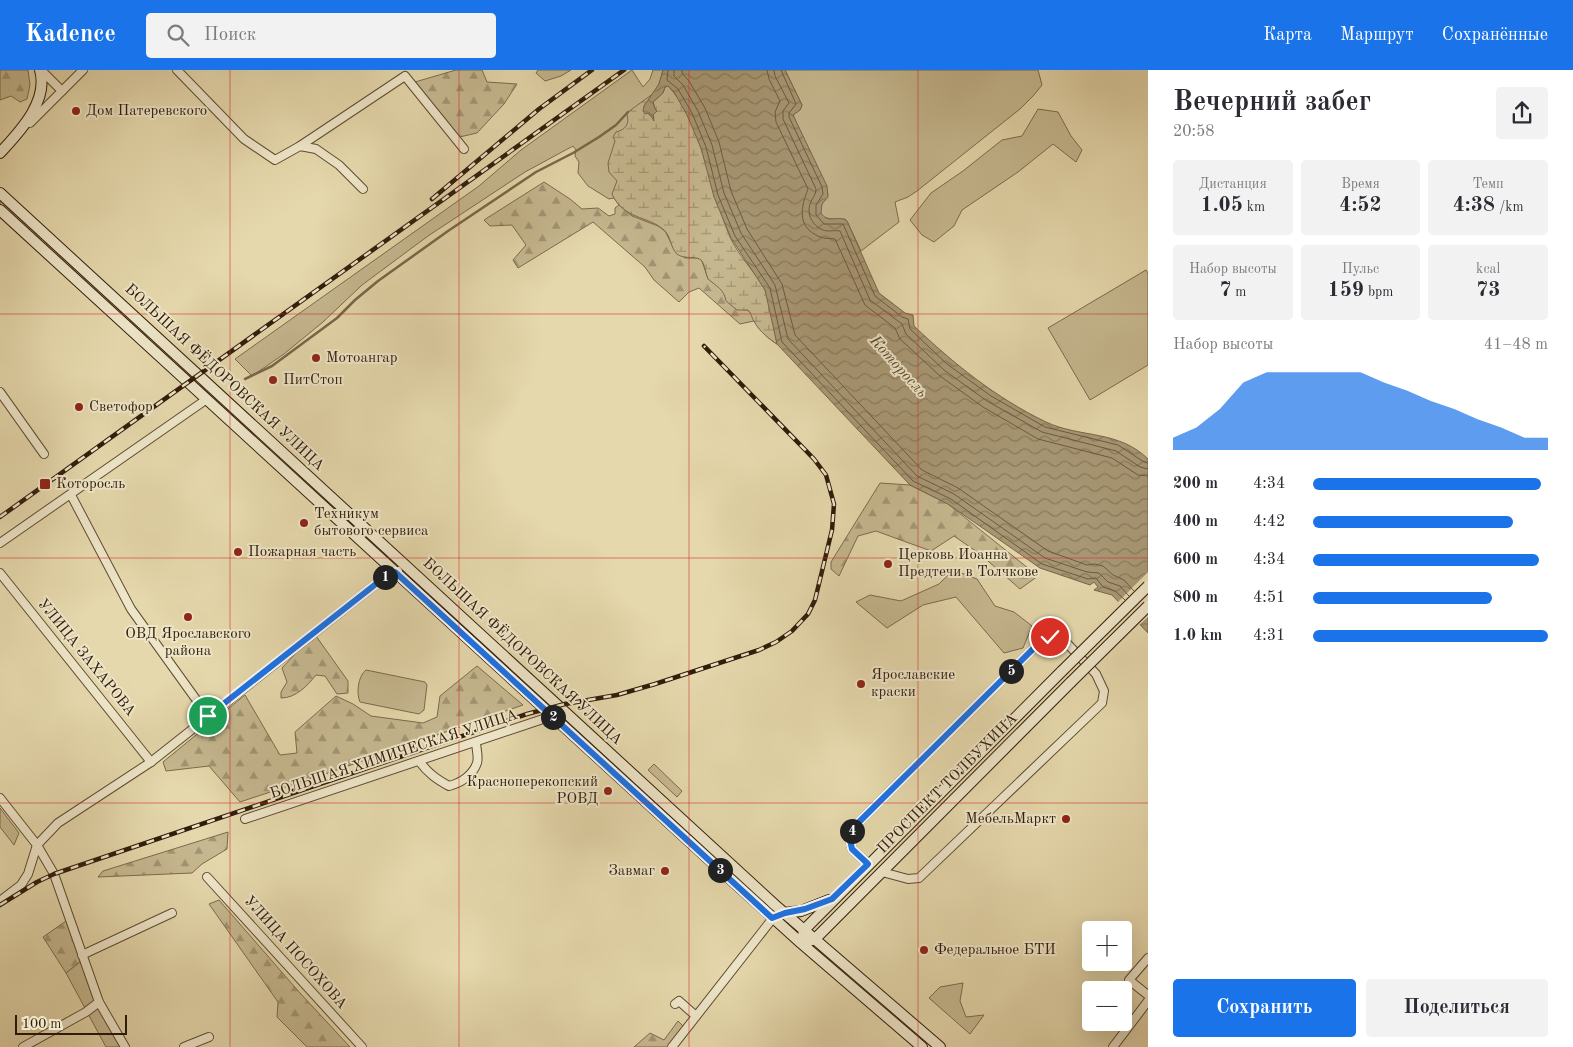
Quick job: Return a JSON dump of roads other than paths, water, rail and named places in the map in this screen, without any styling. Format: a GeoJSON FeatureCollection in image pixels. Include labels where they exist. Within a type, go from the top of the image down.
{"type":"FeatureCollection","features":[{"type":"Feature","properties":{"kind":"main road"},"geometry":{"type":"LineString","coordinates":[[0,154],[41,104],[42,84],[40,70]]}},
{"type":"Feature","properties":{"kind":"main road","name":"БОЛЬШАЯ ФЁДОРОВСКАЯ УЛИЦА"},"geometry":{"type":"LineString","coordinates":[[0,194],[785,913],[940,1047]]}},
{"type":"Feature","properties":{"kind":"main road","name":"БОЛЬШАЯ ФЁДОРОВСКАЯ УЛИЦА"},"geometry":{"type":"LineString","coordinates":[[0,210],[772,918],[922,1047]]}},
{"type":"Feature","properties":{"kind":"main road","name":"ПРОСПЕКТ ТОЛБУХИНА"},"geometry":{"type":"LineString","coordinates":[[804,930],[1148,586]]}},
{"type":"Feature","properties":{"kind":"main road","name":"ПРОСПЕКТ ТОЛБУХИНА"},"geometry":{"type":"LineString","coordinates":[[801,944],[814,939],[1148,606]]}},
{"type":"Feature","properties":{"kind":"main road"},"geometry":{"type":"LineString","coordinates":[[785,913],[805,909],[837,896]]}},
{"type":"Feature","properties":{"kind":"main road"},"geometry":{"type":"LineString","coordinates":[[830,952],[825,944],[825,936],[827,929],[834,919]]}},
{"type":"Feature","properties":{"kind":"main road"},"geometry":{"type":"LineString","coordinates":[[801,944],[804,930]]}},
{"type":"Feature","properties":{"kind":"street"},"geometry":{"type":"LineString","coordinates":[[40,70],[62,91]]}},
{"type":"Feature","properties":{"kind":"street"},"geometry":{"type":"LineString","coordinates":[[41,104],[62,91],[83,70]]}},
{"type":"Feature","properties":{"kind":"street"},"geometry":{"type":"LineString","coordinates":[[177,70],[244,139],[275,160],[300,146],[405,76],[464,149]]}},
{"type":"Feature","properties":{"kind":"street"},"geometry":{"type":"LineString","coordinates":[[300,146],[316,148],[339,165],[362,189]]}},
{"type":"Feature","properties":{"kind":"street"},"geometry":{"type":"LineString","coordinates":[[0,392],[44,454]]}},
{"type":"Feature","properties":{"kind":"street"},"geometry":{"type":"LineString","coordinates":[[0,543],[207,400]]}},
{"type":"Feature","properties":{"kind":"street"},"geometry":{"type":"LineString","coordinates":[[71,495],[131,609],[208,716]]}},
{"type":"Feature","properties":{"kind":"street"},"geometry":{"type":"LineString","coordinates":[[0,901],[17,890],[25,879],[37,845],[58,824],[151,762],[381,580],[407,566]]}},
{"type":"Feature","properties":{"kind":"street","name":"УЛИЦА ЗАХАРОВА"},"geometry":{"type":"LineString","coordinates":[[0,572],[151,762]]}},
{"type":"Feature","properties":{"kind":"street"},"geometry":{"type":"LineString","coordinates":[[868,864],[852,849],[849,835],[857,824],[1038,644],[1050,637],[1061,637],[1096,674],[1104,691],[1102,703],[919,878],[908,879],[882,872]]}},
{"type":"Feature","properties":{"kind":"street","name":"БОЛЬШАЯ ХИМИЧЕСКАЯ УЛИЦА"},"geometry":{"type":"LineString","coordinates":[[245,819],[552,716]]}},
{"type":"Feature","properties":{"kind":"street"},"geometry":{"type":"LineString","coordinates":[[420,761],[428,773],[436,779],[449,786],[458,784],[468,777],[477,762],[476,742]]}},
{"type":"Feature","properties":{"kind":"street"},"geometry":{"type":"LineString","coordinates":[[0,798],[37,845],[57,880],[99,1002],[126,1047]]}},
{"type":"Feature","properties":{"kind":"street","name":"УЛИЦА ПОСОХОВА"},"geometry":{"type":"LineString","coordinates":[[207,877],[362,1047]]}},
{"type":"Feature","properties":{"kind":"street"},"geometry":{"type":"LineString","coordinates":[[82,955],[172,913]]}},
{"type":"Feature","properties":{"kind":"street"},"geometry":{"type":"LineString","coordinates":[[672,1047],[772,918],[785,913]]}},
{"type":"Feature","properties":{"kind":"street"},"geometry":{"type":"LineString","coordinates":[[1148,958],[1129,980],[1148,995]]}},
{"type":"Feature","properties":{"kind":"street"},"geometry":{"type":"LineString","coordinates":[[675,1004],[679,1001],[696,1016]]}},
{"type":"Feature","properties":{"kind":"street"},"geometry":{"type":"LineString","coordinates":[[1112,1047],[1148,1001]]}},
{"type":"Feature","properties":{"kind":"street"},"geometry":{"type":"LineString","coordinates":[[23,1047],[86,1012],[99,1002]]}},
{"type":"Feature","properties":{"kind":"street"},"geometry":{"type":"LineString","coordinates":[[184,1047],[209,1037]]}},
{"type":"Feature","properties":{"kind":"water"},"geometry":{"type":"Polygon","coordinates":[[[663,70],[785,70],[802,105],[800,110],[793,115],[827,186],[828,197],[822,204],[821,213],[824,217],[830,219],[840,218],[847,221],[879,293],[905,313],[913,315],[914,326],[929,340],[976,379],[1010,402],[1028,413],[1059,427],[1125,443],[1148,459],[1148,633],[1112,595],[1094,590],[1098,587],[1094,582],[1090,585],[1040,568],[948,504],[910,485],[777,344],[765,290],[731,238],[714,197],[701,148],[687,115],[674,92],[668,86],[665,87],[663,93],[653,102],[657,111],[653,115],[654,121],[649,113],[645,114],[643,111],[644,106],[659,84],[663,70]]]}},
{"type":"Feature","properties":{"kind":"waterway"},"geometry":{"type":"LineString","coordinates":[[245,379],[272,366],[337,318],[378,281],[448,231],[536,172],[599,137],[616,125],[628,112]]}},
{"type":"Feature","properties":{"kind":"railway"},"geometry":{"type":"LineString","coordinates":[[432,199],[539,109],[592,70]]}},
{"type":"Feature","properties":{"kind":"railway"},"geometry":{"type":"LineString","coordinates":[[0,517],[624,70]]}},
{"type":"Feature","properties":{"kind":"railway"},"geometry":{"type":"LineString","coordinates":[[0,905],[37,882],[54,874],[527,714],[565,704],[617,695],[759,650],[776,642],[792,631],[808,614],[815,600],[832,530],[834,504],[826,475],[814,459],[704,346]]}},
{"type":"Feature","properties":{"kind":"place","name":"Дом Патеревского"},"geometry":{"type":"Point","coordinates":[76,111]}},
{"type":"Feature","properties":{"kind":"place","name":"Мотоангар"},"geometry":{"type":"Point","coordinates":[316,358]}},
{"type":"Feature","properties":{"kind":"place","name":"ПитСтоп"},"geometry":{"type":"Point","coordinates":[273,380]}},
{"type":"Feature","properties":{"kind":"place","name":"Светофор"},"geometry":{"type":"Point","coordinates":[79,407]}},
{"type":"Feature","properties":{"kind":"place","name":"Которосль"},"geometry":{"type":"Point","coordinates":[45,484]}},
{"type":"Feature","properties":{"kind":"place","name":"Техникум бытового сервиса"},"geometry":{"type":"Point","coordinates":[304,523]}},
{"type":"Feature","properties":{"kind":"place","name":"Пожарная часть"},"geometry":{"type":"Point","coordinates":[238,552]}},
{"type":"Feature","properties":{"kind":"place","name":"Церковь Иоанна Предтечи в Толчкове"},"geometry":{"type":"Point","coordinates":[888,564]}},
{"type":"Feature","properties":{"kind":"place","name":"ОВД Ярославского района"},"geometry":{"type":"Point","coordinates":[188,617]}},
{"type":"Feature","properties":{"kind":"place","name":"Ярославские краски"},"geometry":{"type":"Point","coordinates":[861,684]}},
{"type":"Feature","properties":{"kind":"place","name":"Красноперекопский РОВД"},"geometry":{"type":"Point","coordinates":[608,791]}},
{"type":"Feature","properties":{"kind":"place","name":"МебельМаркт"},"geometry":{"type":"Point","coordinates":[1066,819]}},
{"type":"Feature","properties":{"kind":"place","name":"Завмаг"},"geometry":{"type":"Point","coordinates":[665,871]}},
{"type":"Feature","properties":{"kind":"place","name":"Федеральное БТИ"},"geometry":{"type":"Point","coordinates":[924,950]}}]}
